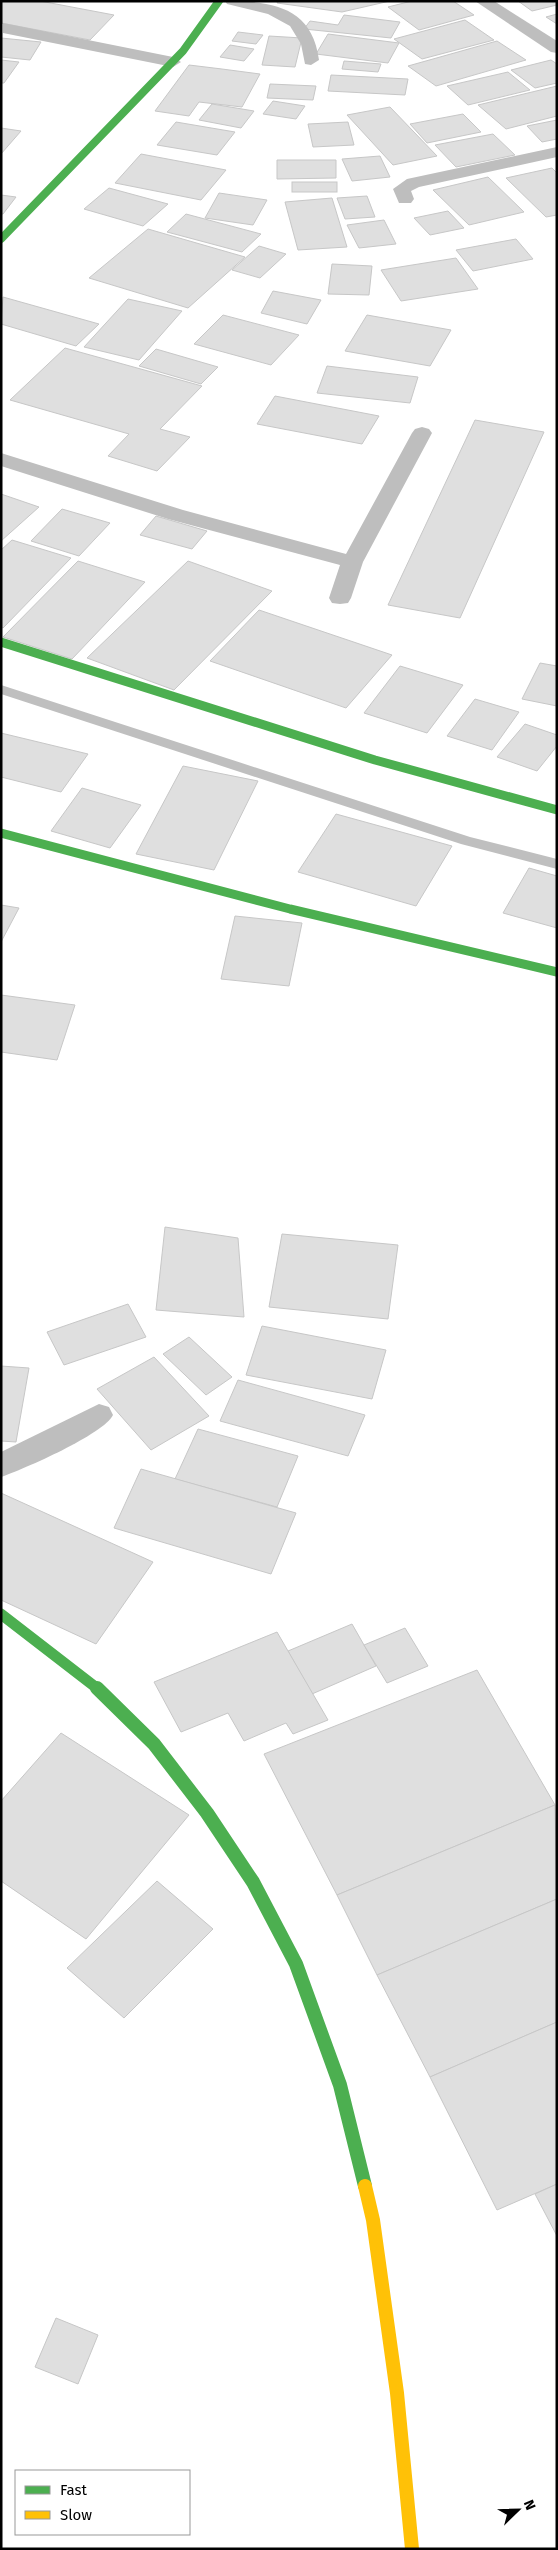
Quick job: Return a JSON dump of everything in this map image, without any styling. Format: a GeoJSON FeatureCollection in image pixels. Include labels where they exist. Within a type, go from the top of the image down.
{"type":"FeatureCollection","features":[{"type":"Feature","properties":{"kind":"street"},"geometry":{"type":"LineString","coordinates":[[1,239],[173,62],[219,1]]}},
{"type":"Feature","properties":{"kind":"street"},"geometry":{"type":"LineString","coordinates":[[233,1],[278,11],[294,20],[308,37],[311,60]]}},
{"type":"Feature","properties":{"kind":"street"},"geometry":{"type":"LineString","coordinates":[[483,1],[557,48]]}},
{"type":"Feature","properties":{"kind":"street"},"geometry":{"type":"LineString","coordinates":[[3,28],[173,62]]}},
{"type":"Feature","properties":{"kind":"street"},"geometry":{"type":"LineString","coordinates":[[405,199],[402,189],[412,183],[557,152]]}},
{"type":"Feature","properties":{"kind":"street"},"geometry":{"type":"LineString","coordinates":[[340,598],[352,562],[422,433]]}},
{"type":"Feature","properties":{"kind":"street"},"geometry":{"type":"LineString","coordinates":[[1,458],[110,496],[214,527],[352,562]]}},
{"type":"Feature","properties":{"kind":"street"},"geometry":{"type":"LineString","coordinates":[[1,642],[375,760],[557,810]]}},
{"type":"Feature","properties":{"kind":"street"},"geometry":{"type":"LineString","coordinates":[[1,833],[290,909],[557,972]]}},
{"type":"Feature","properties":{"kind":"street"},"geometry":{"type":"LineString","coordinates":[[1,1465],[52,1441],[99,1415]]}},
{"type":"Feature","properties":{"kind":"street"},"geometry":{"type":"LineString","coordinates":[[1,1614],[92,1682],[154,1744],[207,1812],[248,1874],[296,1964],[340,2085],[373,2220],[397,2394],[412,2549]]}},
{"type":"Feature","properties":{"kind":"building"},"geometry":{"type":"Polygon","coordinates":[[[1,1],[40,1],[114,15],[90,40],[1,23],[1,1]]]}},
{"type":"Feature","properties":{"kind":"building"},"geometry":{"type":"Polygon","coordinates":[[[278,1],[390,1],[342,12],[277,3],[278,1]]]}},
{"type":"Feature","properties":{"kind":"building"},"geometry":{"type":"Polygon","coordinates":[[[412,1],[453,1],[474,15],[419,30],[388,7],[412,1]]]}},
{"type":"Feature","properties":{"kind":"building"},"geometry":{"type":"Polygon","coordinates":[[[518,1],[557,1],[557,5],[532,11],[518,1]]]}},
{"type":"Feature","properties":{"kind":"building"},"geometry":{"type":"Polygon","coordinates":[[[557,14],[557,24],[546,17],[557,14]]]}},
{"type":"Feature","properties":{"kind":"building"},"geometry":{"type":"Polygon","coordinates":[[[344,15],[400,22],[391,38],[304,29],[310,21],[338,25],[344,15]]]}},
{"type":"Feature","properties":{"kind":"building"},"geometry":{"type":"Polygon","coordinates":[[[465,20],[494,40],[422,59],[394,39],[465,20]]]}},
{"type":"Feature","properties":{"kind":"building"},"geometry":{"type":"Polygon","coordinates":[[[238,32],[263,35],[256,44],[232,41],[238,32]]]}},
{"type":"Feature","properties":{"kind":"building"},"geometry":{"type":"Polygon","coordinates":[[[328,34],[399,43],[388,63],[316,54],[328,34]]]}},
{"type":"Feature","properties":{"kind":"building"},"geometry":{"type":"Polygon","coordinates":[[[269,36],[302,38],[295,67],[262,65],[269,36]]]}},
{"type":"Feature","properties":{"kind":"building"},"geometry":{"type":"Polygon","coordinates":[[[1,38],[41,42],[30,60],[1,57],[1,38]]]}},
{"type":"Feature","properties":{"kind":"building"},"geometry":{"type":"Polygon","coordinates":[[[497,41],[526,60],[436,86],[408,66],[497,41]]]}},
{"type":"Feature","properties":{"kind":"building"},"geometry":{"type":"Polygon","coordinates":[[[230,45],[254,49],[244,61],[220,57],[230,45]]]}},
{"type":"Feature","properties":{"kind":"building"},"geometry":{"type":"Polygon","coordinates":[[[1,60],[19,62],[4,83],[1,83],[1,60]]]}},
{"type":"Feature","properties":{"kind":"building"},"geometry":{"type":"Polygon","coordinates":[[[551,60],[557,64],[557,83],[535,88],[511,70],[551,60]]]}},
{"type":"Feature","properties":{"kind":"building"},"geometry":{"type":"Polygon","coordinates":[[[344,61],[381,64],[378,72],[342,69],[344,61]]]}},
{"type":"Feature","properties":{"kind":"building"},"geometry":{"type":"Polygon","coordinates":[[[189,65],[260,74],[242,107],[199,102],[189,116],[155,111],[189,65]]]}},
{"type":"Feature","properties":{"kind":"building"},"geometry":{"type":"Polygon","coordinates":[[[508,72],[530,90],[468,105],[447,86],[508,72]]]}},
{"type":"Feature","properties":{"kind":"building"},"geometry":{"type":"Polygon","coordinates":[[[331,75],[408,79],[405,95],[328,91],[331,75]]]}},
{"type":"Feature","properties":{"kind":"building"},"geometry":{"type":"Polygon","coordinates":[[[270,84],[316,86],[313,100],[267,98],[270,84]]]}},
{"type":"Feature","properties":{"kind":"building"},"geometry":{"type":"Polygon","coordinates":[[[557,86],[557,116],[506,129],[478,105],[557,86]]]}},
{"type":"Feature","properties":{"kind":"building"},"geometry":{"type":"Polygon","coordinates":[[[273,101],[305,106],[296,119],[263,114],[273,101]]]}},
{"type":"Feature","properties":{"kind":"building"},"geometry":{"type":"Polygon","coordinates":[[[212,104],[254,111],[241,128],[199,120],[212,104]]]}},
{"type":"Feature","properties":{"kind":"building"},"geometry":{"type":"Polygon","coordinates":[[[390,107],[437,156],[393,165],[347,115],[390,107]]]}},
{"type":"Feature","properties":{"kind":"building"},"geometry":{"type":"Polygon","coordinates":[[[463,114],[481,132],[427,143],[410,124],[463,114]]]}},
{"type":"Feature","properties":{"kind":"building"},"geometry":{"type":"Polygon","coordinates":[[[557,120],[557,139],[542,142],[527,126],[557,120]]]}},
{"type":"Feature","properties":{"kind":"building"},"geometry":{"type":"Polygon","coordinates":[[[176,122],[235,132],[217,155],[157,145],[176,122]]]}},
{"type":"Feature","properties":{"kind":"building"},"geometry":{"type":"Polygon","coordinates":[[[348,122],[354,145],[313,147],[308,124],[348,122]]]}},
{"type":"Feature","properties":{"kind":"building"},"geometry":{"type":"Polygon","coordinates":[[[1,128],[21,131],[1,154],[1,128]]]}},
{"type":"Feature","properties":{"kind":"building"},"geometry":{"type":"Polygon","coordinates":[[[493,134],[515,155],[456,167],[435,145],[493,134]]]}},
{"type":"Feature","properties":{"kind":"building"},"geometry":{"type":"Polygon","coordinates":[[[141,154],[226,170],[201,200],[115,183],[141,154]]]}},
{"type":"Feature","properties":{"kind":"building"},"geometry":{"type":"Polygon","coordinates":[[[380,156],[390,177],[352,181],[342,159],[380,156]]]}},
{"type":"Feature","properties":{"kind":"building"},"geometry":{"type":"Polygon","coordinates":[[[277,160],[336,160],[336,178],[277,179],[277,160]]]}},
{"type":"Feature","properties":{"kind":"building"},"geometry":{"type":"Polygon","coordinates":[[[552,168],[557,173],[557,215],[546,217],[506,178],[552,168]]]}},
{"type":"Feature","properties":{"kind":"building"},"geometry":{"type":"Polygon","coordinates":[[[488,177],[524,212],[469,225],[433,190],[488,177]]]}},
{"type":"Feature","properties":{"kind":"building"},"geometry":{"type":"Polygon","coordinates":[[[292,182],[337,182],[337,192],[292,192],[292,182]]]}},
{"type":"Feature","properties":{"kind":"building"},"geometry":{"type":"Polygon","coordinates":[[[109,188],[168,204],[143,226],[84,209],[109,188]]]}},
{"type":"Feature","properties":{"kind":"building"},"geometry":{"type":"Polygon","coordinates":[[[219,193],[267,200],[253,225],[205,218],[219,193]]]}},
{"type":"Feature","properties":{"kind":"building"},"geometry":{"type":"Polygon","coordinates":[[[1,195],[16,197],[3,214],[1,214],[1,195]]]}},
{"type":"Feature","properties":{"kind":"building"},"geometry":{"type":"Polygon","coordinates":[[[367,196],[375,217],[345,219],[337,198],[367,196]]]}},
{"type":"Feature","properties":{"kind":"building"},"geometry":{"type":"Polygon","coordinates":[[[332,198],[347,247],[298,250],[285,202],[332,198]]]}},
{"type":"Feature","properties":{"kind":"building"},"geometry":{"type":"Polygon","coordinates":[[[448,211],[464,228],[430,235],[414,218],[448,211]]]}},
{"type":"Feature","properties":{"kind":"building"},"geometry":{"type":"Polygon","coordinates":[[[186,214],[261,234],[242,252],[167,232],[186,214]]]}},
{"type":"Feature","properties":{"kind":"building"},"geometry":{"type":"Polygon","coordinates":[[[384,220],[396,244],[359,248],[347,225],[384,220]]]}},
{"type":"Feature","properties":{"kind":"building"},"geometry":{"type":"Polygon","coordinates":[[[148,229],[245,257],[188,308],[89,278],[148,229]]]}},
{"type":"Feature","properties":{"kind":"building"},"geometry":{"type":"Polygon","coordinates":[[[516,239],[533,259],[473,271],[456,250],[516,239]]]}},
{"type":"Feature","properties":{"kind":"building"},"geometry":{"type":"Polygon","coordinates":[[[259,246],[286,254],[260,278],[232,270],[259,246]]]}},
{"type":"Feature","properties":{"kind":"building"},"geometry":{"type":"Polygon","coordinates":[[[456,258],[478,289],[401,301],[381,270],[456,258]]]}},
{"type":"Feature","properties":{"kind":"building"},"geometry":{"type":"Polygon","coordinates":[[[332,264],[372,266],[369,295],[328,294],[332,264]]]}},
{"type":"Feature","properties":{"kind":"building"},"geometry":{"type":"Polygon","coordinates":[[[273,291],[321,300],[307,324],[261,313],[273,291]]]}},
{"type":"Feature","properties":{"kind":"building"},"geometry":{"type":"Polygon","coordinates":[[[3,297],[99,324],[76,346],[1,324],[3,297]]]}},
{"type":"Feature","properties":{"kind":"building"},"geometry":{"type":"Polygon","coordinates":[[[128,299],[182,311],[139,360],[84,347],[128,299]]]}},
{"type":"Feature","properties":{"kind":"building"},"geometry":{"type":"Polygon","coordinates":[[[223,315],[299,335],[271,365],[194,344],[223,315]]]}},
{"type":"Feature","properties":{"kind":"building"},"geometry":{"type":"Polygon","coordinates":[[[367,315],[451,330],[430,366],[345,351],[367,315]]]}},
{"type":"Feature","properties":{"kind":"building"},"geometry":{"type":"Polygon","coordinates":[[[65,348],[202,386],[160,429],[190,437],[157,471],[108,456],[129,434],[10,400],[65,348]]]}},
{"type":"Feature","properties":{"kind":"building"},"geometry":{"type":"Polygon","coordinates":[[[156,349],[218,367],[201,384],[139,366],[156,349]]]}},
{"type":"Feature","properties":{"kind":"building"},"geometry":{"type":"Polygon","coordinates":[[[327,366],[418,377],[410,403],[317,393],[327,366]]]}},
{"type":"Feature","properties":{"kind":"building"},"geometry":{"type":"Polygon","coordinates":[[[275,396],[379,416],[362,444],[257,424],[275,396]]]}},
{"type":"Feature","properties":{"kind":"building"},"geometry":{"type":"Polygon","coordinates":[[[475,420],[544,432],[460,618],[388,605],[475,420]]]}},
{"type":"Feature","properties":{"kind":"building"},"geometry":{"type":"Polygon","coordinates":[[[1,494],[39,507],[1,541],[1,494]]]}},
{"type":"Feature","properties":{"kind":"building"},"geometry":{"type":"Polygon","coordinates":[[[62,509],[110,523],[79,556],[31,541],[62,509]]]}},
{"type":"Feature","properties":{"kind":"building"},"geometry":{"type":"Polygon","coordinates":[[[156,516],[207,531],[192,549],[140,535],[156,516]]]}},
{"type":"Feature","properties":{"kind":"building"},"geometry":{"type":"Polygon","coordinates":[[[12,540],[71,558],[3,628],[1,627],[1,550],[12,540]]]}},
{"type":"Feature","properties":{"kind":"building"},"geometry":{"type":"Polygon","coordinates":[[[78,561],[145,582],[72,659],[3,637],[78,561]]]}},
{"type":"Feature","properties":{"kind":"building"},"geometry":{"type":"Polygon","coordinates":[[[188,561],[272,591],[174,690],[87,658],[188,561]]]}},
{"type":"Feature","properties":{"kind":"building"},"geometry":{"type":"Polygon","coordinates":[[[259,610],[392,655],[346,708],[210,661],[259,610]]]}},
{"type":"Feature","properties":{"kind":"building"},"geometry":{"type":"Polygon","coordinates":[[[540,663],[557,666],[557,706],[522,699],[540,663]]]}},
{"type":"Feature","properties":{"kind":"building"},"geometry":{"type":"Polygon","coordinates":[[[400,666],[463,685],[427,733],[364,713],[400,666]]]}},
{"type":"Feature","properties":{"kind":"building"},"geometry":{"type":"Polygon","coordinates":[[[475,699],[519,712],[492,750],[447,736],[475,699]]]}},
{"type":"Feature","properties":{"kind":"building"},"geometry":{"type":"Polygon","coordinates":[[[525,724],[557,735],[557,746],[537,771],[497,757],[525,724]]]}},
{"type":"Feature","properties":{"kind":"building"},"geometry":{"type":"Polygon","coordinates":[[[1,733],[88,754],[61,792],[1,777],[1,733]]]}},
{"type":"Feature","properties":{"kind":"building"},"geometry":{"type":"Polygon","coordinates":[[[183,766],[258,781],[214,870],[136,854],[183,766]]]}},
{"type":"Feature","properties":{"kind":"building"},"geometry":{"type":"Polygon","coordinates":[[[82,788],[141,805],[110,848],[51,831],[82,788]]]}},
{"type":"Feature","properties":{"kind":"building"},"geometry":{"type":"Polygon","coordinates":[[[336,814],[452,846],[416,906],[298,872],[336,814]]]}},
{"type":"Feature","properties":{"kind":"building"},"geometry":{"type":"Polygon","coordinates":[[[529,868],[557,876],[557,928],[503,913],[529,868]]]}},
{"type":"Feature","properties":{"kind":"building"},"geometry":{"type":"Polygon","coordinates":[[[1,905],[19,908],[1,942],[1,905]]]}},
{"type":"Feature","properties":{"kind":"building"},"geometry":{"type":"Polygon","coordinates":[[[235,916],[302,923],[289,986],[221,979],[235,916]]]}},
{"type":"Feature","properties":{"kind":"building"},"geometry":{"type":"Polygon","coordinates":[[[1,995],[75,1005],[57,1060],[1,1052],[1,995]]]}},
{"type":"Feature","properties":{"kind":"building"},"geometry":{"type":"Polygon","coordinates":[[[165,1227],[238,1238],[244,1317],[156,1310],[165,1227]]]}},
{"type":"Feature","properties":{"kind":"building"},"geometry":{"type":"Polygon","coordinates":[[[282,1234],[398,1245],[388,1319],[269,1307],[282,1234]]]}},
{"type":"Feature","properties":{"kind":"building"},"geometry":{"type":"Polygon","coordinates":[[[128,1304],[146,1337],[64,1365],[47,1332],[128,1304]]]}},
{"type":"Feature","properties":{"kind":"building"},"geometry":{"type":"Polygon","coordinates":[[[262,1326],[386,1350],[372,1399],[246,1375],[262,1326]]]}},
{"type":"Feature","properties":{"kind":"building"},"geometry":{"type":"Polygon","coordinates":[[[189,1337],[232,1377],[206,1395],[163,1354],[189,1337]]]}},
{"type":"Feature","properties":{"kind":"building"},"geometry":{"type":"Polygon","coordinates":[[[154,1357],[209,1416],[151,1450],[97,1389],[154,1357]]]}},
{"type":"Feature","properties":{"kind":"building"},"geometry":{"type":"Polygon","coordinates":[[[1,1366],[29,1368],[16,1442],[1,1441],[1,1366]]]}},
{"type":"Feature","properties":{"kind":"building"},"geometry":{"type":"Polygon","coordinates":[[[238,1380],[365,1415],[348,1456],[220,1421],[238,1380]]]}},
{"type":"Feature","properties":{"kind":"building"},"geometry":{"type":"Polygon","coordinates":[[[198,1429],[298,1456],[277,1507],[175,1479],[198,1429]]]}},
{"type":"Feature","properties":{"kind":"building"},"geometry":{"type":"Polygon","coordinates":[[[141,1469],[296,1513],[271,1574],[114,1528],[141,1469]]]}},
{"type":"Feature","properties":{"kind":"building"},"geometry":{"type":"Polygon","coordinates":[[[1,1493],[153,1562],[96,1644],[1,1600],[1,1493]]]}},
{"type":"Feature","properties":{"kind":"building"},"geometry":{"type":"Polygon","coordinates":[[[352,1624],[376,1666],[312,1694],[288,1651],[352,1624]]]}},
{"type":"Feature","properties":{"kind":"building"},"geometry":{"type":"Polygon","coordinates":[[[405,1628],[428,1666],[387,1683],[364,1645],[405,1628]]]}},
{"type":"Feature","properties":{"kind":"building"},"geometry":{"type":"Polygon","coordinates":[[[277,1632],[328,1720],[293,1734],[286,1723],[244,1741],[228,1713],[181,1732],[154,1682],[277,1632]]]}},
{"type":"Feature","properties":{"kind":"building"},"geometry":{"type":"Polygon","coordinates":[[[477,1670],[555,1805],[337,1895],[264,1754],[477,1670]]]}},
{"type":"Feature","properties":{"kind":"building"},"geometry":{"type":"Polygon","coordinates":[[[61,1733],[189,1815],[86,1939],[1,1881],[1,1801],[61,1733]]]}},
{"type":"Feature","properties":{"kind":"building"},"geometry":{"type":"Polygon","coordinates":[[[555,1805],[557,1899],[377,1975],[337,1895],[555,1805]]]}},
{"type":"Feature","properties":{"kind":"building"},"geometry":{"type":"Polygon","coordinates":[[[157,1881],[213,1929],[124,2018],[67,1968],[157,1881]]]}},
{"type":"Feature","properties":{"kind":"building"},"geometry":{"type":"Polygon","coordinates":[[[557,1899],[557,2022],[430,2077],[377,1975],[557,1899]]]}},
{"type":"Feature","properties":{"kind":"building"},"geometry":{"type":"Polygon","coordinates":[[[557,2022],[557,2184],[497,2210],[430,2077],[557,2022]]]}},
{"type":"Feature","properties":{"kind":"building"},"geometry":{"type":"Polygon","coordinates":[[[557,2184],[557,2236],[535,2194],[557,2184]]]}},
{"type":"Feature","properties":{"kind":"building"},"geometry":{"type":"Polygon","coordinates":[[[56,2318],[98,2335],[78,2384],[35,2367],[56,2318]]]}},
{"type":"Feature","properties":{"kind":"waterway"},"geometry":{"type":"LineString","coordinates":[[1,689],[466,841],[557,864]]}},
{"type":"Feature","properties":{"kind":"traffic: fast"},"geometry":{"type":"LineString","coordinates":[[1,239],[183,51],[219,1]]}},
{"type":"Feature","properties":{"kind":"traffic: fast"},"geometry":{"type":"LineString","coordinates":[[1,642],[375,760],[557,810]]}},
{"type":"Feature","properties":{"kind":"traffic: fast"},"geometry":{"type":"LineString","coordinates":[[1,833],[290,909],[557,972]]}},
{"type":"Feature","properties":{"kind":"traffic: fast"},"geometry":{"type":"LineString","coordinates":[[1,1614],[92,1683],[154,1744],[207,1813],[253,1882],[296,1964],[340,2085],[365,2186]]}},
{"type":"Feature","properties":{"kind":"traffic: slow"},"geometry":{"type":"LineString","coordinates":[[365,2186],[373,2220],[397,2393],[412,2549]]}}]}
